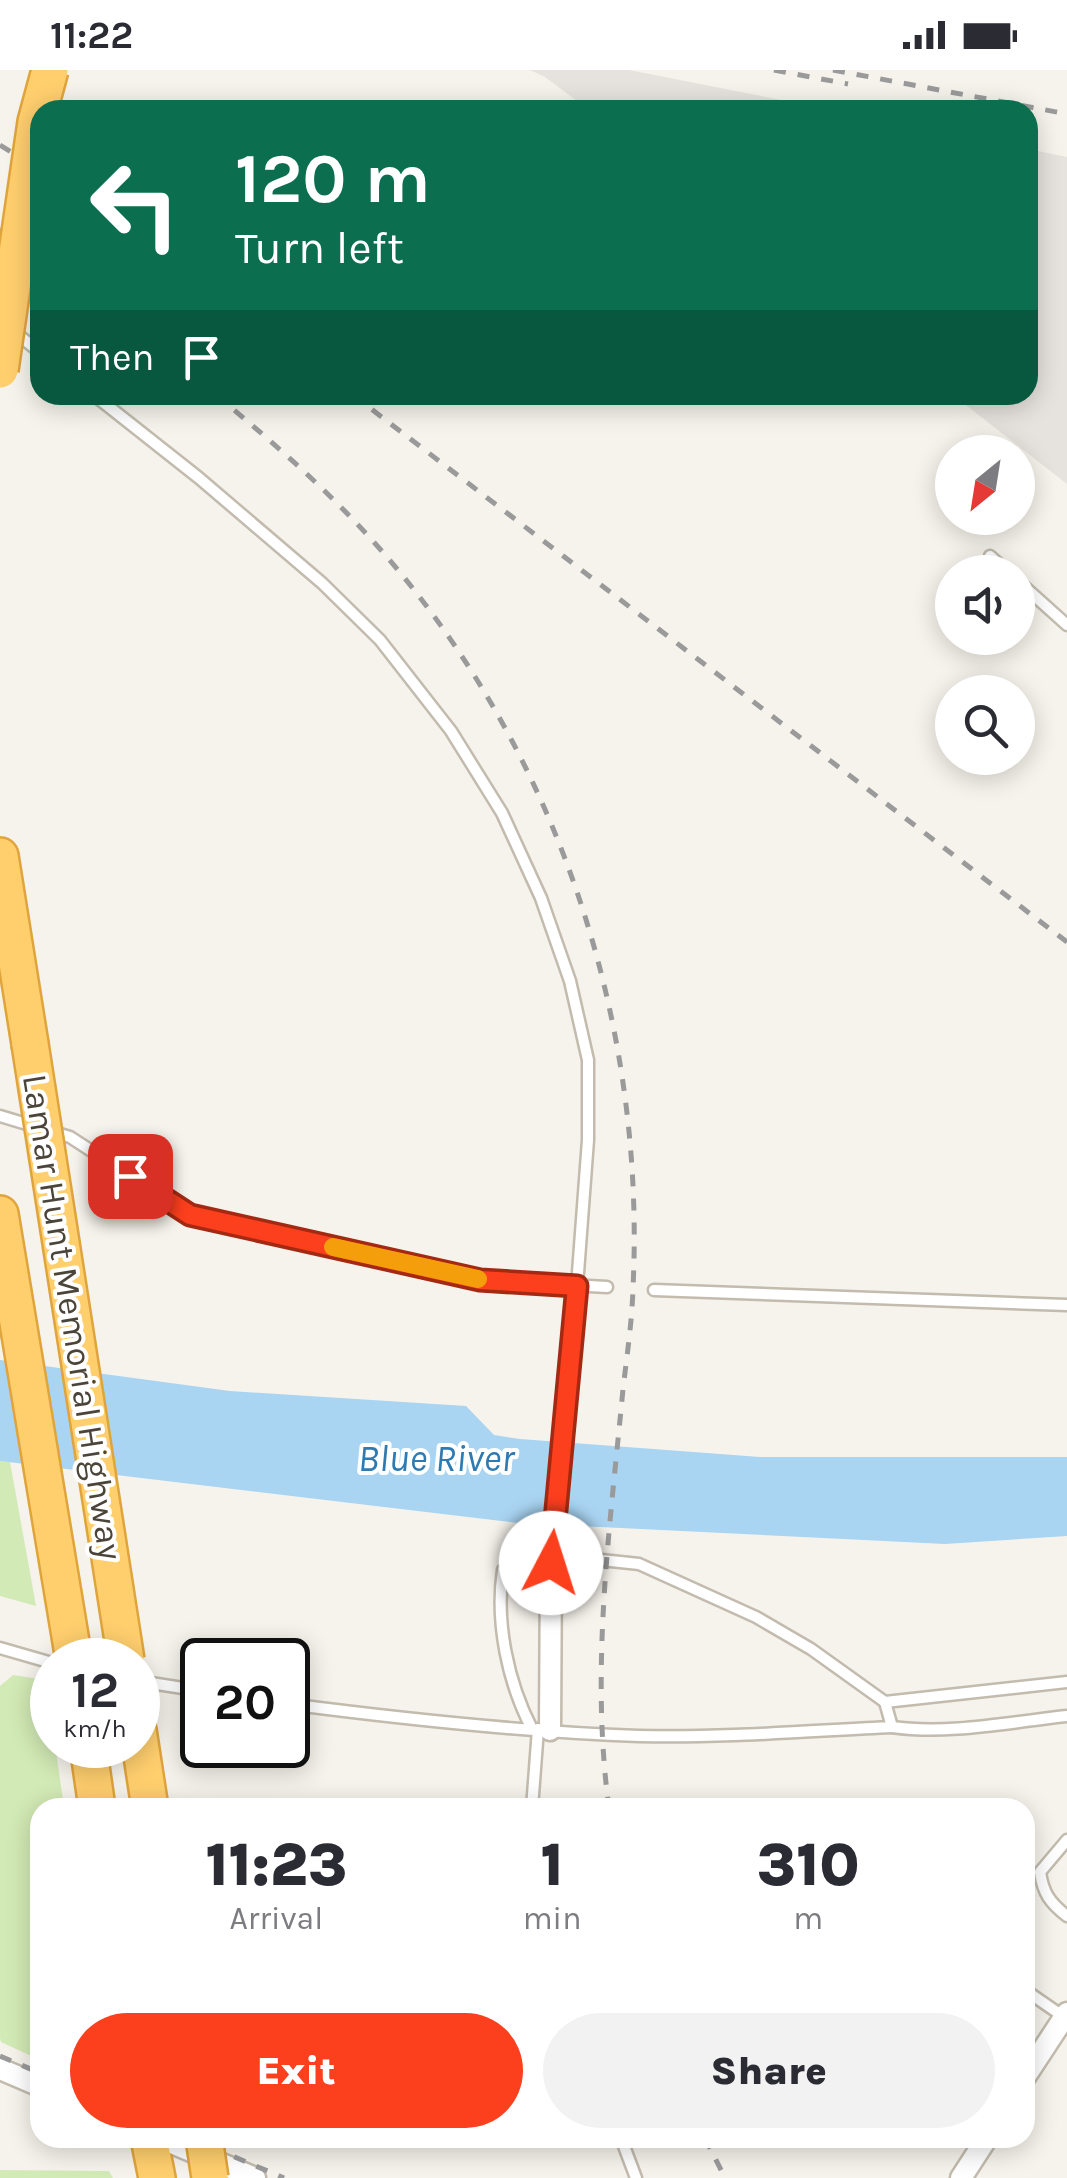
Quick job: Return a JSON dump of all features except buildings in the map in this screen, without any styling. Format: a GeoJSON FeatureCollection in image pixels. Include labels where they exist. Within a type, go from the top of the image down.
{"type":"FeatureCollection","features":[{"type":"Feature","properties":{"kind":"highway"},"geometry":{"type":"LineString","coordinates":[[42,100],[50,70]]}},
{"type":"Feature","properties":{"kind":"highway"},"geometry":{"type":"LineString","coordinates":[[0,370],[30,163]]}},
{"type":"Feature","properties":{"kind":"highway","name":"Lamar Hunt Memorial Highway"},"geometry":{"type":"LineString","coordinates":[[0,856],[123,1638]]}},
{"type":"Feature","properties":{"kind":"highway","name":"Lamar Hunt Memorial Highway"},"geometry":{"type":"LineString","coordinates":[[0,1214],[70,1638]]}},
{"type":"Feature","properties":{"kind":"highway"},"geometry":{"type":"LineString","coordinates":[[91,1768],[96,1798]]}},
{"type":"Feature","properties":{"kind":"highway"},"geometry":{"type":"LineString","coordinates":[[143,1768],[148,1798]]}},
{"type":"Feature","properties":{"kind":"highway"},"geometry":{"type":"LineString","coordinates":[[152,2148],[157,2178]]}},
{"type":"Feature","properties":{"kind":"highway"},"geometry":{"type":"LineString","coordinates":[[206,2148],[210,2178]]}},
{"type":"Feature","properties":{"kind":"street"},"geometry":{"type":"LineString","coordinates":[[540,1729],[551,1563]]}},
{"type":"Feature","properties":{"kind":"street"},"geometry":{"type":"LineString","coordinates":[[1035,2063],[1066,2015]]}},
{"type":"Feature","properties":{"kind":"street"},"geometry":{"type":"LineString","coordinates":[[0,2069],[30,2082]]}},
{"type":"Feature","properties":{"kind":"street"},"geometry":{"type":"LineString","coordinates":[[184,2148],[255,2178]]}},
{"type":"Feature","properties":{"kind":"street"},"geometry":{"type":"LineString","coordinates":[[961,2178],[980,2148]]}},
{"type":"Feature","properties":{"kind":"lane"},"geometry":{"type":"LineString","coordinates":[[0,321],[30,344]]}},
{"type":"Feature","properties":{"kind":"lane"},"geometry":{"type":"LineString","coordinates":[[107,405],[322,583],[380,640],[451,732],[502,814],[541,898],[570,982],[588,1060],[588,1140],[551,1563]]}},
{"type":"Feature","properties":{"kind":"lane"},"geometry":{"type":"LineString","coordinates":[[1035,596],[1067,625]]}},
{"type":"Feature","properties":{"kind":"lane"},"geometry":{"type":"LineString","coordinates":[[0,1116],[70,1137],[190,1215],[480,1280],[607,1288]]}},
{"type":"Feature","properties":{"kind":"lane"},"geometry":{"type":"LineString","coordinates":[[654,1290],[1067,1305]]}},
{"type":"Feature","properties":{"kind":"lane"},"geometry":{"type":"LineString","coordinates":[[533,1798],[540,1729],[520,1707],[498,1598],[502,1570],[526,1552],[639,1564],[756,1618],[811,1649],[885,1702],[892,1728]]}},
{"type":"Feature","properties":{"kind":"lane"},"geometry":{"type":"LineString","coordinates":[[0,1648],[30,1657]]}},
{"type":"Feature","properties":{"kind":"lane"},"geometry":{"type":"LineString","coordinates":[[885,1702],[1067,1682]]}},
{"type":"Feature","properties":{"kind":"lane"},"geometry":{"type":"LineString","coordinates":[[310,1707],[414,1720],[640,1736],[910,1730],[1067,1716]]}},
{"type":"Feature","properties":{"kind":"lane"},"geometry":{"type":"LineString","coordinates":[[1067,1840],[1040,1872],[1042,1892],[1067,1916]]}},
{"type":"Feature","properties":{"kind":"lane"},"geometry":{"type":"LineString","coordinates":[[1035,1996],[1066,2015]]}},
{"type":"Feature","properties":{"kind":"lane"},"geometry":{"type":"LineString","coordinates":[[624,2148],[636,2178]]}},
{"type":"Feature","properties":{"kind":"shaded area"},"geometry":{"type":"Polygon","coordinates":[[[530,70],[629,70],[781,100],[576,100],[530,70]]]}},
{"type":"Feature","properties":{"kind":"shaded area"},"geometry":{"type":"Polygon","coordinates":[[[1038,151],[1067,157],[1067,484],[1035,459],[1035,435],[1004,435],[966,405],[1038,405],[1038,151]]]}},
{"type":"Feature","properties":{"kind":"green space"},"geometry":{"type":"Polygon","coordinates":[[[0,1461],[10,1462],[36,1606],[0,1596],[0,1461]]]}},
{"type":"Feature","properties":{"kind":"green space"},"geometry":{"type":"Polygon","coordinates":[[[13,1675],[30,1678],[30,1768],[58,1768],[63,1798],[30,1798],[30,2055],[0,2038],[0,1686],[13,1675]]]}},
{"type":"Feature","properties":{"kind":"green space"},"geometry":{"type":"Polygon","coordinates":[[[0,2170],[109,2171],[113,2178],[0,2178],[0,2170]]]}},
{"type":"Feature","properties":{"kind":"water","name":"Blue River"},"geometry":{"type":"Polygon","coordinates":[[[0,1360],[230,1391],[466,1406],[494,1435],[520,1439],[760,1457],[1067,1457],[1067,1536],[945,1544],[518,1523],[0,1461],[0,1360]]]}},
{"type":"Feature","properties":{"kind":"railway"},"geometry":{"type":"LineString","coordinates":[[774,70],[848,84]]}},
{"type":"Feature","properties":{"kind":"railway"},"geometry":{"type":"LineString","coordinates":[[833,70],[993,100]]}},
{"type":"Feature","properties":{"kind":"railway"},"geometry":{"type":"LineString","coordinates":[[1038,109],[1067,114]]}},
{"type":"Feature","properties":{"kind":"railway"},"geometry":{"type":"LineString","coordinates":[[0,145],[30,164]]}},
{"type":"Feature","properties":{"kind":"railway"},"geometry":{"type":"LineString","coordinates":[[0,229],[30,252]]}},
{"type":"Feature","properties":{"kind":"railway"},"geometry":{"type":"LineString","coordinates":[[228,405],[341,508],[380,549],[442,628],[496,712],[541,801],[578,894],[605,990],[624,1089],[633,1188],[632,1301],[604,1598],[601,1703],[608,1798]]}},
{"type":"Feature","properties":{"kind":"railway"},"geometry":{"type":"LineString","coordinates":[[366,405],[1067,942]]}},
{"type":"Feature","properties":{"kind":"railway"},"geometry":{"type":"LineString","coordinates":[[0,2056],[30,2069]]}},
{"type":"Feature","properties":{"kind":"railway"},"geometry":{"type":"LineString","coordinates":[[214,2148],[284,2178]]}},
{"type":"Feature","properties":{"kind":"railway"},"geometry":{"type":"LineString","coordinates":[[710,2148],[725,2178]]}},
{"type":"Feature","properties":{"kind":"slow traffic"},"geometry":{"type":"LineString","coordinates":[[333,1247],[478,1279]]}},
{"type":"Feature","properties":{"kind":"route"},"geometry":{"type":"LineString","coordinates":[[130,1176],[190,1215],[480,1280],[577,1286],[551,1563]]}}]}
